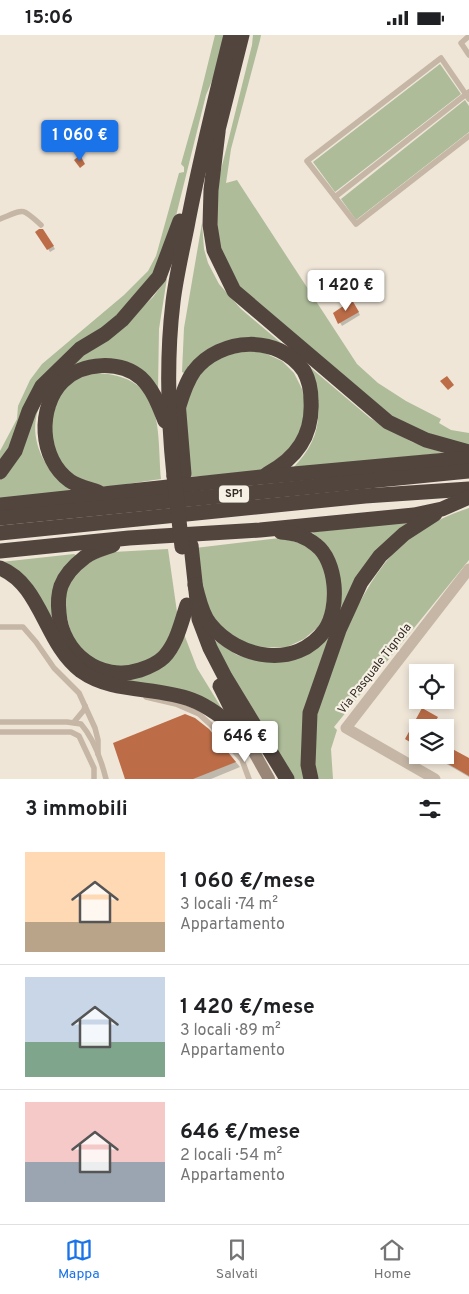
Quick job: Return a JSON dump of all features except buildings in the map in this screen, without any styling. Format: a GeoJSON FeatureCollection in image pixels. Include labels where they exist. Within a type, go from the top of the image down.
{"type":"FeatureCollection","features":[{"type":"Feature","properties":{"kind":"highway"},"geometry":{"type":"LineString","coordinates":[[169,429],[168,360],[173,301],[197,172],[231,35]]}},
{"type":"Feature","properties":{"kind":"highway"},"geometry":{"type":"LineString","coordinates":[[242,35],[218,132],[204,178],[187,266],[176,360],[179,475],[186,546],[187,605],[192,628],[202,653],[245,736]]}},
{"type":"Feature","properties":{"kind":"highway"},"geometry":{"type":"LineString","coordinates":[[218,132],[211,190],[210,225],[214,251],[234,291],[388,421],[426,440],[469,452]]}},
{"type":"Feature","properties":{"kind":"highway"},"geometry":{"type":"LineString","coordinates":[[0,472],[15,451],[29,411],[42,386],[80,349],[105,334],[122,319],[159,277],[197,172]]}},
{"type":"Feature","properties":{"kind":"highway"},"geometry":{"type":"LineString","coordinates":[[178,409],[185,387],[195,369],[223,348],[248,344],[273,348],[284,353],[303,370],[309,381],[312,408],[310,422],[303,441],[290,458],[280,467],[261,477]]}},
{"type":"Feature","properties":{"kind":"highway"},"geometry":{"type":"LineString","coordinates":[[102,493],[70,481],[57,467],[47,448],[45,420],[52,398],[64,381],[80,370],[99,365],[124,368],[141,378],[156,398],[169,429],[179,475]]}},
{"type":"Feature","properties":{"kind":"highway"},"geometry":{"type":"LineString","coordinates":[[261,477],[469,459]]}},
{"type":"Feature","properties":{"kind":"highway","name":"SP1"},"geometry":{"type":"LineString","coordinates":[[0,518],[469,471]]}},
{"type":"Feature","properties":{"kind":"highway","name":"SP1"},"geometry":{"type":"LineString","coordinates":[[0,505],[261,477]]}},
{"type":"Feature","properties":{"kind":"highway","name":"SP1"},"geometry":{"type":"LineString","coordinates":[[0,533],[355,497],[469,489]]}},
{"type":"Feature","properties":{"kind":"highway"},"geometry":{"type":"LineString","coordinates":[[311,779],[308,765],[310,713],[339,630],[361,582],[380,556],[404,534],[442,509],[469,497]]}},
{"type":"Feature","properties":{"kind":"highway"},"geometry":{"type":"LineString","coordinates":[[0,551],[129,538],[260,530],[414,515],[442,509]]}},
{"type":"Feature","properties":{"kind":"highway"},"geometry":{"type":"LineString","coordinates":[[186,546],[202,610],[209,623],[222,637],[236,647],[263,655],[282,655],[303,649],[326,628],[332,614],[335,598],[334,577],[327,559],[317,545],[296,533],[260,530]]}},
{"type":"Feature","properties":{"kind":"highway"},"geometry":{"type":"LineString","coordinates":[[129,538],[86,556],[71,571],[61,586],[58,601],[60,623],[66,641],[79,656],[93,666],[113,673],[132,673],[149,667],[163,657],[176,639],[187,605]]}},
{"type":"Feature","properties":{"kind":"highway"},"geometry":{"type":"LineString","coordinates":[[0,568],[21,581],[35,601],[52,637],[65,656],[80,670],[96,680],[112,685],[172,694],[192,700],[212,711],[245,736]]}},
{"type":"Feature","properties":{"kind":"highway"},"geometry":{"type":"LineString","coordinates":[[195,585],[199,619],[210,648],[225,677],[287,779]]}},
{"type":"Feature","properties":{"kind":"main road"},"geometry":{"type":"LineString","coordinates":[[245,736],[269,779]]}},
{"type":"Feature","properties":{"kind":"street","name":"Via Pasquale Tignola"},"geometry":{"type":"LineString","coordinates":[[435,779],[346,728],[469,569]]}},
{"type":"Feature","properties":{"kind":"lane"},"geometry":{"type":"LineString","coordinates":[[469,36],[460,43],[469,55]]}},
{"type":"Feature","properties":{"kind":"lane"},"geometry":{"type":"LineString","coordinates":[[335,197],[468,95],[441,58],[307,161],[335,197],[356,224],[469,136]]}},
{"type":"Feature","properties":{"kind":"lane"},"geometry":{"type":"LineString","coordinates":[[0,219],[25,211],[40,225]]}},
{"type":"Feature","properties":{"kind":"lane"},"geometry":{"type":"LineString","coordinates":[[0,627],[23,627],[36,641],[54,668],[79,693],[95,728],[98,739],[98,754]]}},
{"type":"Feature","properties":{"kind":"lane"},"geometry":{"type":"LineString","coordinates":[[112,685],[120,691],[176,704],[199,714],[242,760],[249,779]]}},
{"type":"Feature","properties":{"kind":"lane"},"geometry":{"type":"LineString","coordinates":[[74,722],[84,710],[85,704]]}},
{"type":"Feature","properties":{"kind":"lane"},"geometry":{"type":"LineString","coordinates":[[0,722],[74,722],[81,724],[90,735],[106,779]]}},
{"type":"Feature","properties":{"kind":"lane"},"geometry":{"type":"LineString","coordinates":[[0,732],[71,732],[79,736],[94,768],[94,779]]}},
{"type":"Feature","properties":{"kind":"green space"},"geometry":{"type":"Polygon","coordinates":[[[215,35],[226,35],[217,69],[206,95],[169,244],[157,271],[136,299],[65,359],[0,462],[0,451],[17,419],[18,406],[30,380],[42,364],[124,295],[148,271],[156,256],[179,173],[184,172],[184,167],[181,164],[215,35]]]}},
{"type":"Feature","properties":{"kind":"green space"},"geometry":{"type":"Polygon","coordinates":[[[253,35],[261,35],[231,149],[226,183],[237,180],[357,364],[378,383],[406,401],[441,419],[439,423],[451,430],[469,433],[469,445],[434,438],[379,410],[236,288],[217,249],[216,190],[253,35]]]}},
{"type":"Feature","properties":{"kind":"green space"},"geometry":{"type":"Polygon","coordinates":[[[440,64],[461,94],[335,192],[313,162],[440,64]]]}},
{"type":"Feature","properties":{"kind":"green space"},"geometry":{"type":"Polygon","coordinates":[[[465,100],[469,106],[469,132],[356,220],[341,199],[465,100]]]}},
{"type":"Feature","properties":{"kind":"green space"},"geometry":{"type":"Polygon","coordinates":[[[202,223],[204,249],[208,263],[219,284],[241,309],[370,418],[412,442],[444,453],[293,468],[305,454],[313,439],[316,432],[318,415],[316,391],[300,371],[266,342],[189,365],[184,373],[182,372],[184,328],[202,223]]]}},
{"type":"Feature","properties":{"kind":"green space"},"geometry":{"type":"Polygon","coordinates":[[[167,278],[159,329],[158,390],[102,363],[48,394],[38,409],[35,423],[39,449],[52,473],[72,491],[0,500],[0,480],[10,468],[43,396],[68,368],[130,319],[153,297],[167,278]]]}},
{"type":"Feature","properties":{"kind":"green space"},"geometry":{"type":"Polygon","coordinates":[[[258,350],[282,361],[294,373],[302,389],[306,406],[298,443],[260,472],[188,477],[184,396],[215,356],[258,350]]]}},
{"type":"Feature","properties":{"kind":"green space"},"geometry":{"type":"Polygon","coordinates":[[[96,373],[118,376],[135,383],[146,394],[153,407],[157,423],[161,479],[127,484],[126,486],[94,486],[71,476],[47,440],[59,393],[79,377],[96,373]]]}},
{"type":"Feature","properties":{"kind":"green space"},"geometry":{"type":"Polygon","coordinates":[[[469,508],[469,560],[334,727],[337,730],[331,749],[333,779],[315,779],[314,724],[332,664],[364,594],[392,554],[408,539],[437,521],[469,508]]]}},
{"type":"Feature","properties":{"kind":"green space"},"geometry":{"type":"Polygon","coordinates":[[[408,522],[393,538],[321,660],[306,779],[292,779],[223,664],[214,640],[237,655],[264,662],[332,628],[325,546],[313,532],[408,522]]]}},
{"type":"Feature","properties":{"kind":"green space"},"geometry":{"type":"Polygon","coordinates":[[[280,538],[308,545],[326,568],[331,596],[323,620],[304,639],[287,647],[249,648],[210,620],[195,548],[280,538]]]}},
{"type":"Feature","properties":{"kind":"green space"},"geometry":{"type":"Polygon","coordinates":[[[168,549],[177,620],[162,651],[141,665],[107,666],[86,655],[72,636],[66,614],[66,592],[71,581],[89,562],[113,552],[168,549]]]}},
{"type":"Feature","properties":{"kind":"green space"},"geometry":{"type":"Polygon","coordinates":[[[74,554],[78,556],[72,562],[58,633],[1,562],[74,554]]]}},
{"type":"Feature","properties":{"kind":"green space"},"geometry":{"type":"Polygon","coordinates":[[[184,634],[197,668],[224,712],[120,679],[130,678],[184,634]]]}}]}
